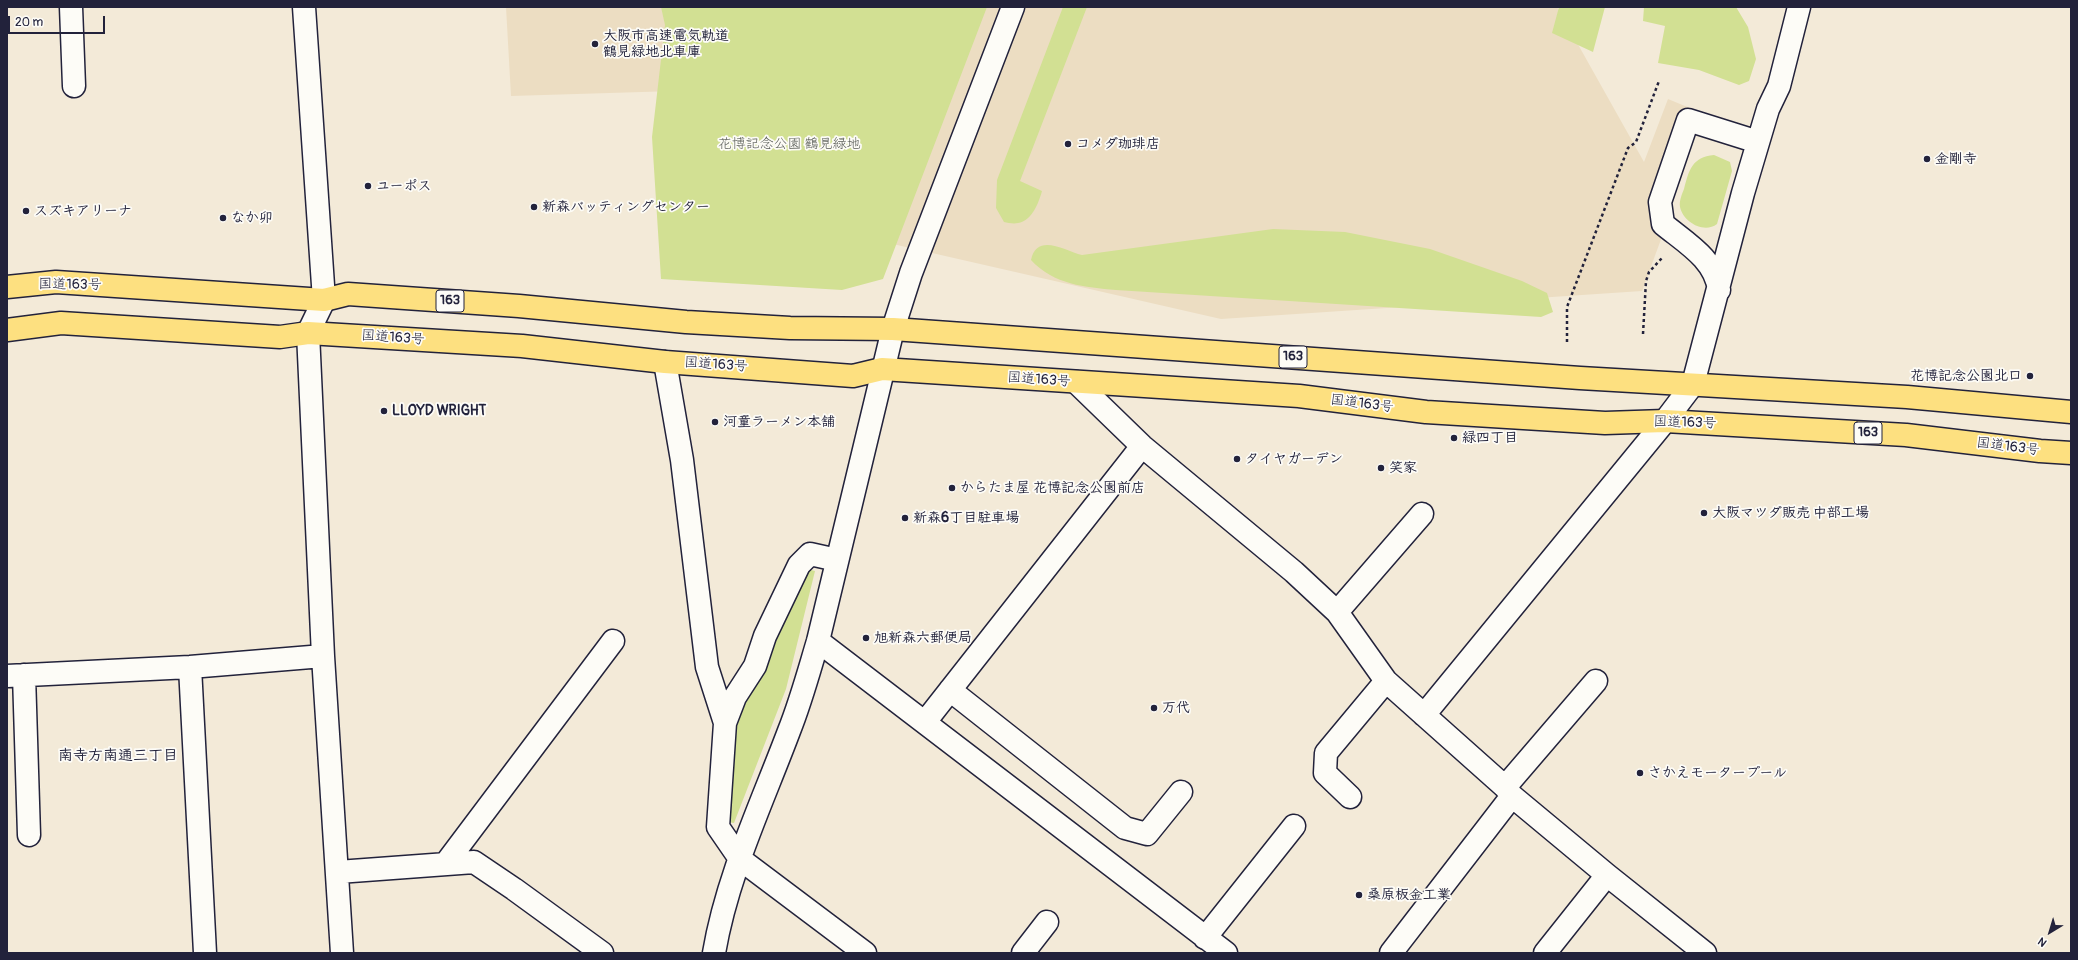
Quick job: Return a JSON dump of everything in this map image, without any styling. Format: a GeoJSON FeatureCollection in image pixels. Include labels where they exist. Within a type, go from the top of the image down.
{"type":"FeatureCollection","features":[{"type":"Feature","properties":{"kind":"highway","name":"国道163号"},"geometry":{"type":"LineString","coordinates":[[7,287],[56,282],[324,300],[348,294],[519,306],[686,322],[790,328],[893,329],[1693,384],[1907,397],[2071,412]]}},
{"type":"Feature","properties":{"kind":"highway","name":"国道163号"},"geometry":{"type":"LineString","coordinates":[[7,330],[61,323],[280,337],[308,333],[522,346],[665,362],[853,376],[882,370],[1299,396],[1426,412],[1605,423],[1665,421],[1906,435],[2040,451],[2071,453]]}},
{"type":"Feature","properties":{"kind":"street"},"geometry":{"type":"LineString","coordinates":[[71,7],[74,86]]}},
{"type":"Feature","properties":{"kind":"street"},"geometry":{"type":"LineString","coordinates":[[304,7],[324,300],[308,333],[322,656],[338,872],[342,953]]}},
{"type":"Feature","properties":{"kind":"street"},"geometry":{"type":"LineString","coordinates":[[714,953],[723,913],[740,859],[805,688],[818,641],[893,329],[911,273],[1013,7]]}},
{"type":"Feature","properties":{"kind":"street"},"geometry":{"type":"LineString","coordinates":[[1424,714],[1665,421],[1693,384],[1758,142],[1768,109],[1779,86],[1799,7]]}},
{"type":"Feature","properties":{"kind":"street"},"geometry":{"type":"LineString","coordinates":[[1719,290],[1717,278],[1705,259],[1663,224],[1660,202],[1688,120],[1758,142]]}},
{"type":"Feature","properties":{"kind":"street"},"geometry":{"type":"LineString","coordinates":[[665,362],[682,460],[707,667],[725,723]]}},
{"type":"Feature","properties":{"kind":"street"},"geometry":{"type":"LineString","coordinates":[[1076,382],[1142,446],[1294,572],[1337,612],[1386,681],[1508,791],[1607,875],[1681,946],[1704,953]]}},
{"type":"Feature","properties":{"kind":"street"},"geometry":{"type":"LineString","coordinates":[[924,722],[1142,446]]}},
{"type":"Feature","properties":{"kind":"street"},"geometry":{"type":"LineString","coordinates":[[1337,612],[1422,514]]}},
{"type":"Feature","properties":{"kind":"street"},"geometry":{"type":"LineString","coordinates":[[837,560],[810,554],[798,565],[766,636],[755,666],[734,697],[725,723],[718,827],[740,859],[865,953]]}},
{"type":"Feature","properties":{"kind":"street"},"geometry":{"type":"LineString","coordinates":[[446,863],[613,641]]}},
{"type":"Feature","properties":{"kind":"street"},"geometry":{"type":"LineString","coordinates":[[818,641],[1226,953]]}},
{"type":"Feature","properties":{"kind":"street"},"geometry":{"type":"LineString","coordinates":[[29,835],[15,675],[190,667],[322,656]]}},
{"type":"Feature","properties":{"kind":"street"},"geometry":{"type":"LineString","coordinates":[[190,667],[205,953]]}},
{"type":"Feature","properties":{"kind":"street"},"geometry":{"type":"LineString","coordinates":[[1350,797],[1325,772],[1326,753],[1386,681]]}},
{"type":"Feature","properties":{"kind":"street"},"geometry":{"type":"LineString","coordinates":[[1391,953],[1508,791],[1596,681]]}},
{"type":"Feature","properties":{"kind":"street"},"geometry":{"type":"LineString","coordinates":[[950,690],[1125,828],[1147,834],[1181,792]]}},
{"type":"Feature","properties":{"kind":"street"},"geometry":{"type":"LineString","coordinates":[[1205,938],[1294,826]]}},
{"type":"Feature","properties":{"kind":"street"},"geometry":{"type":"LineString","coordinates":[[338,872],[474,862],[602,953]]}},
{"type":"Feature","properties":{"kind":"street"},"geometry":{"type":"LineString","coordinates":[[1545,953],[1607,875]]}},
{"type":"Feature","properties":{"kind":"street"},"geometry":{"type":"LineString","coordinates":[[1023,953],[1047,922]]}},
{"type":"Feature","properties":{"kind":"path"},"geometry":{"type":"LineString","coordinates":[[1567,342],[1567,307],[1628,148],[1636,142],[1659,81]]}},
{"type":"Feature","properties":{"kind":"path"},"geometry":{"type":"LineString","coordinates":[[1643,334],[1646,281],[1649,272],[1667,253]]}},
{"type":"Feature","properties":{"kind":"shaded area","name":"大阪市高速電気軌道 鶴見緑地北車庫"},"geometry":{"type":"Polygon","coordinates":[[[506,7],[1557,7],[1644,162],[1668,99],[1697,111],[1663,203],[1667,223],[1642,291],[1221,319],[827,229],[675,91],[511,96],[506,7]]]}},
{"type":"Feature","properties":{"kind":"green space","name":"花博記念公園 鶴見緑地"},"geometry":{"type":"Polygon","coordinates":[[[661,7],[987,7],[883,279],[842,290],[661,279],[652,137],[665,25],[661,7]]]}},
{"type":"Feature","properties":{"kind":"green space"},"geometry":{"type":"Polygon","coordinates":[[[1063,7],[1087,7],[1020,181],[1042,191],[1037,205],[1027,219],[1023,222],[1016,223],[1004,222],[996,208],[997,180],[1063,7]]]}},
{"type":"Feature","properties":{"kind":"green space"},"geometry":{"type":"Polygon","coordinates":[[[1559,7],[1605,7],[1593,52],[1552,33],[1559,7]]]}},
{"type":"Feature","properties":{"kind":"green space"},"geometry":{"type":"Polygon","coordinates":[[[1644,7],[1736,7],[1748,27],[1756,59],[1749,81],[1739,85],[1699,70],[1658,63],[1665,26],[1643,21],[1644,7]]]}},
{"type":"Feature","properties":{"kind":"green space"},"geometry":{"type":"Polygon","coordinates":[[[1714,155],[1730,162],[1732,171],[1717,224],[1706,228],[1695,225],[1685,217],[1680,207],[1680,200],[1690,170],[1696,162],[1701,158],[1714,155]]]}},
{"type":"Feature","properties":{"kind":"green space"},"geometry":{"type":"Polygon","coordinates":[[[1273,229],[1345,232],[1430,249],[1522,281],[1547,293],[1553,312],[1541,317],[1104,289],[1082,286],[1060,280],[1050,275],[1031,260],[1034,252],[1039,247],[1045,245],[1060,247],[1082,255],[1273,229]]]}},
{"type":"Feature","properties":{"kind":"green space"},"geometry":{"type":"Polygon","coordinates":[[[807,569],[815,571],[786,689],[734,823],[728,822],[737,705],[807,569]]]}},
{"type":"Feature","properties":{"kind":"place","name":"大阪市高速電気軌道 鶴見緑地北車庫"},"geometry":{"type":"Point","coordinates":[595,44]}},
{"type":"Feature","properties":{"kind":"place","name":"コメダ珈琲店"},"geometry":{"type":"Point","coordinates":[1068,144]}},
{"type":"Feature","properties":{"kind":"place","name":"金剛寺"},"geometry":{"type":"Point","coordinates":[1927,159]}},
{"type":"Feature","properties":{"kind":"place","name":"ユーポス"},"geometry":{"type":"Point","coordinates":[368,186]}},
{"type":"Feature","properties":{"kind":"place","name":"新森バッティングセンター"},"geometry":{"type":"Point","coordinates":[534,207]}},
{"type":"Feature","properties":{"kind":"place","name":"スズキアリーナ"},"geometry":{"type":"Point","coordinates":[26,211]}},
{"type":"Feature","properties":{"kind":"place","name":"なか卯"},"geometry":{"type":"Point","coordinates":[223,218]}},
{"type":"Feature","properties":{"kind":"place","name":"花博記念公園北口"},"geometry":{"type":"Point","coordinates":[2030,376]}},
{"type":"Feature","properties":{"kind":"place","name":"LLOYD WRIGHT"},"geometry":{"type":"Point","coordinates":[384,411]}},
{"type":"Feature","properties":{"kind":"place","name":"河童ラーメン本舗"},"geometry":{"type":"Point","coordinates":[715,422]}},
{"type":"Feature","properties":{"kind":"place","name":"緑四丁目"},"geometry":{"type":"Point","coordinates":[1454,438]}},
{"type":"Feature","properties":{"kind":"place","name":"タイヤガーデン"},"geometry":{"type":"Point","coordinates":[1237,459]}},
{"type":"Feature","properties":{"kind":"place","name":"笑家"},"geometry":{"type":"Point","coordinates":[1381,468]}},
{"type":"Feature","properties":{"kind":"place","name":"からたま屋 花博記念公園前店"},"geometry":{"type":"Point","coordinates":[952,488]}},
{"type":"Feature","properties":{"kind":"place","name":"大阪マツダ販売 中部工場"},"geometry":{"type":"Point","coordinates":[1704,513]}},
{"type":"Feature","properties":{"kind":"place","name":"新森6丁目駐車場"},"geometry":{"type":"Point","coordinates":[905,518]}},
{"type":"Feature","properties":{"kind":"place","name":"旭新森六郵便局"},"geometry":{"type":"Point","coordinates":[866,638]}},
{"type":"Feature","properties":{"kind":"place","name":"万代"},"geometry":{"type":"Point","coordinates":[1154,708]}},
{"type":"Feature","properties":{"kind":"place","name":"さかえモータープール"},"geometry":{"type":"Point","coordinates":[1640,773]}},
{"type":"Feature","properties":{"kind":"place","name":"桑原板金工業"},"geometry":{"type":"Point","coordinates":[1359,895]}},
{"type":"Feature","properties":{"kind":"district","name":"南寺方南通三丁目"},"geometry":{"type":"Point","coordinates":[118,756]}}]}
